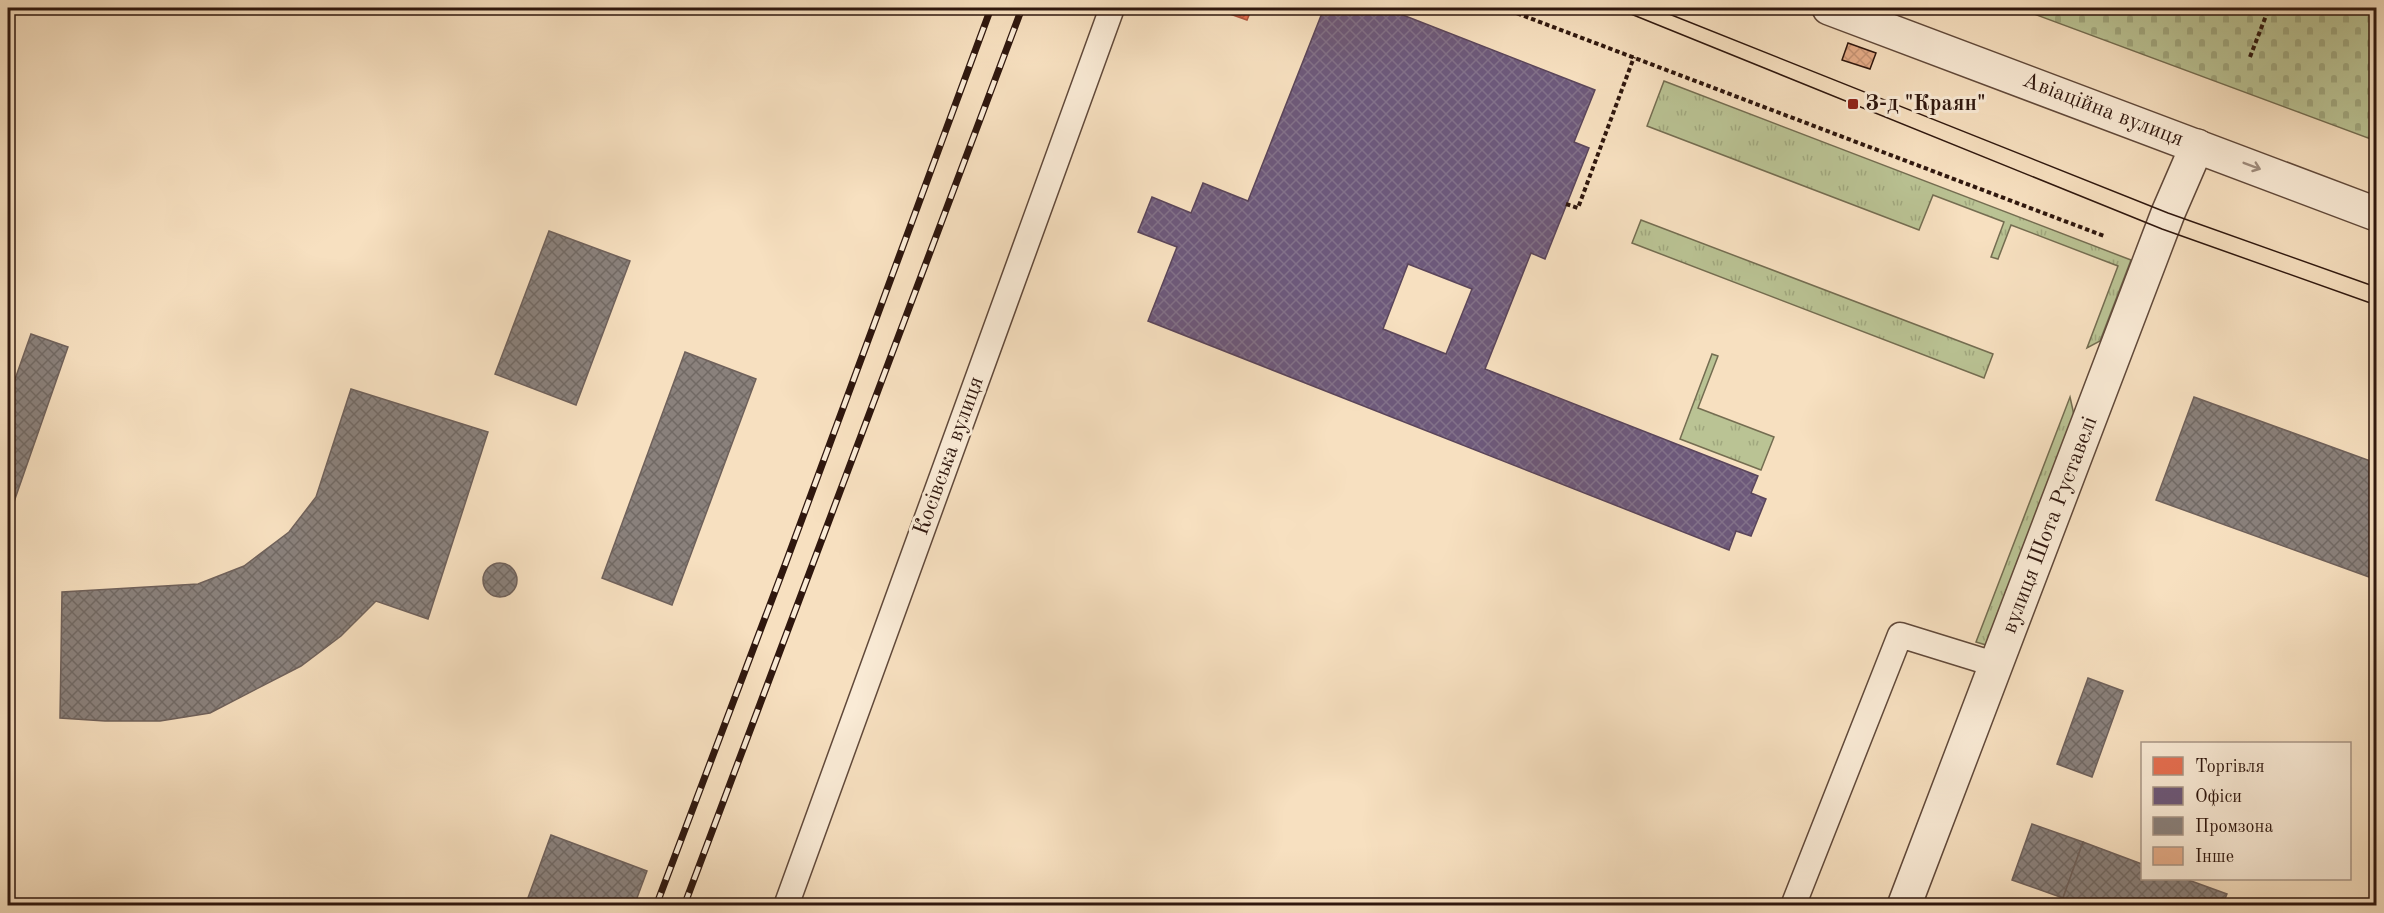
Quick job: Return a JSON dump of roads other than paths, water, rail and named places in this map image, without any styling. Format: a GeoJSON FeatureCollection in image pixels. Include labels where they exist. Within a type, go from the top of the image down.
{"type":"FeatureCollection","features":[{"type":"Feature","properties":{"kind":"street","name":"Авіаційна вулиця"},"geometry":{"type":"LineString","coordinates":[[1829,8],[2376,214]]}},
{"type":"Feature","properties":{"kind":"street","name":"вулиця Шота Руставелі"},"geometry":{"type":"LineString","coordinates":[[1904,906],[2168,213],[2197,146]]}},
{"type":"Feature","properties":{"kind":"lane","name":"Косівська вулиця"},"geometry":{"type":"LineString","coordinates":[[786,906],[1112,8]]}},
{"type":"Feature","properties":{"kind":"lane"},"geometry":{"type":"LineString","coordinates":[[1793,906],[1900,635],[1996,665]]}},
{"type":"Feature","properties":{"kind":"tram line"},"geometry":{"type":"LineString","coordinates":[[1616,8],[2162,229],[2376,305]]}},
{"type":"Feature","properties":{"kind":"tram line"},"geometry":{"type":"LineString","coordinates":[[1654,8],[2168,213],[2376,287]]}},
{"type":"Feature","properties":{"kind":"railway"},"geometry":{"type":"LineString","coordinates":[[656,906],[991,8]]}},
{"type":"Feature","properties":{"kind":"railway"},"geometry":{"type":"LineString","coordinates":[[684,906],[1022,8]]}},
{"type":"Feature","properties":{"kind":"place","name":"З-д \"Краян\""},"geometry":{"type":"Point","coordinates":[1853,104]}}]}
